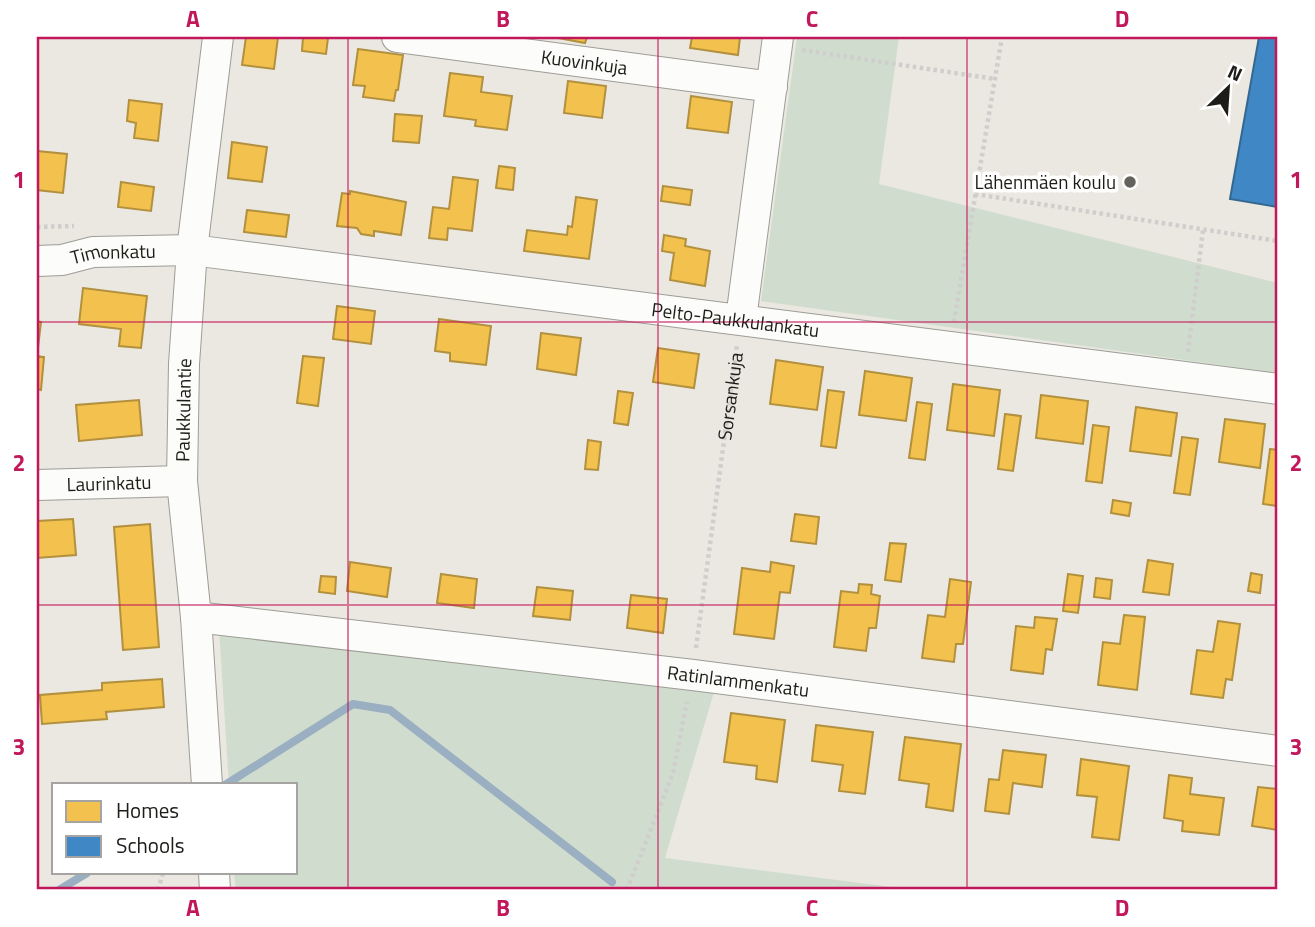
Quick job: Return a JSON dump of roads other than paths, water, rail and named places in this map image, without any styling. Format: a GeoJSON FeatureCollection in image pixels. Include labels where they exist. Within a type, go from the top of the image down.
{"type":"FeatureCollection","features":[{"type":"Feature","properties":{"kind":"street","name":"Paukkulantie"},"geometry":{"type":"LineString","coordinates":[[207,783],[196,617],[182,481],[184,364],[192,250],[218,37]]}},
{"type":"Feature","properties":{"kind":"street","name":"Kuovinkuja"},"geometry":{"type":"LineString","coordinates":[[397,37],[772,87]]}},
{"type":"Feature","properties":{"kind":"street"},"geometry":{"type":"LineString","coordinates":[[741,319],[777,42]]}},
{"type":"Feature","properties":{"kind":"street","name":"Timonkatu"},"geometry":{"type":"LineString","coordinates":[[37,261],[62,260],[93,252],[192,250]]}},
{"type":"Feature","properties":{"kind":"street","name":"Pelto-Paukkulankatu"},"geometry":{"type":"LineString","coordinates":[[192,250],[1278,389]]}},
{"type":"Feature","properties":{"kind":"street","name":"Laurinkatu"},"geometry":{"type":"LineString","coordinates":[[37,485],[182,481]]}},
{"type":"Feature","properties":{"kind":"street","name":"Ratinlammenkatu"},"geometry":{"type":"LineString","coordinates":[[196,617],[693,675],[1278,751]]}},
{"type":"Feature","properties":{"kind":"waterway"},"geometry":{"type":"LineString","coordinates":[[228,783],[353,704],[390,710],[612,882]]}},
{"type":"Feature","properties":{"kind":"waterway"},"geometry":{"type":"LineString","coordinates":[[59,890],[85,874]]}},
{"type":"Feature","properties":{"kind":"place","name":"Lähenmäen koulu"},"geometry":{"type":"Point","coordinates":[1130,182]}}]}
